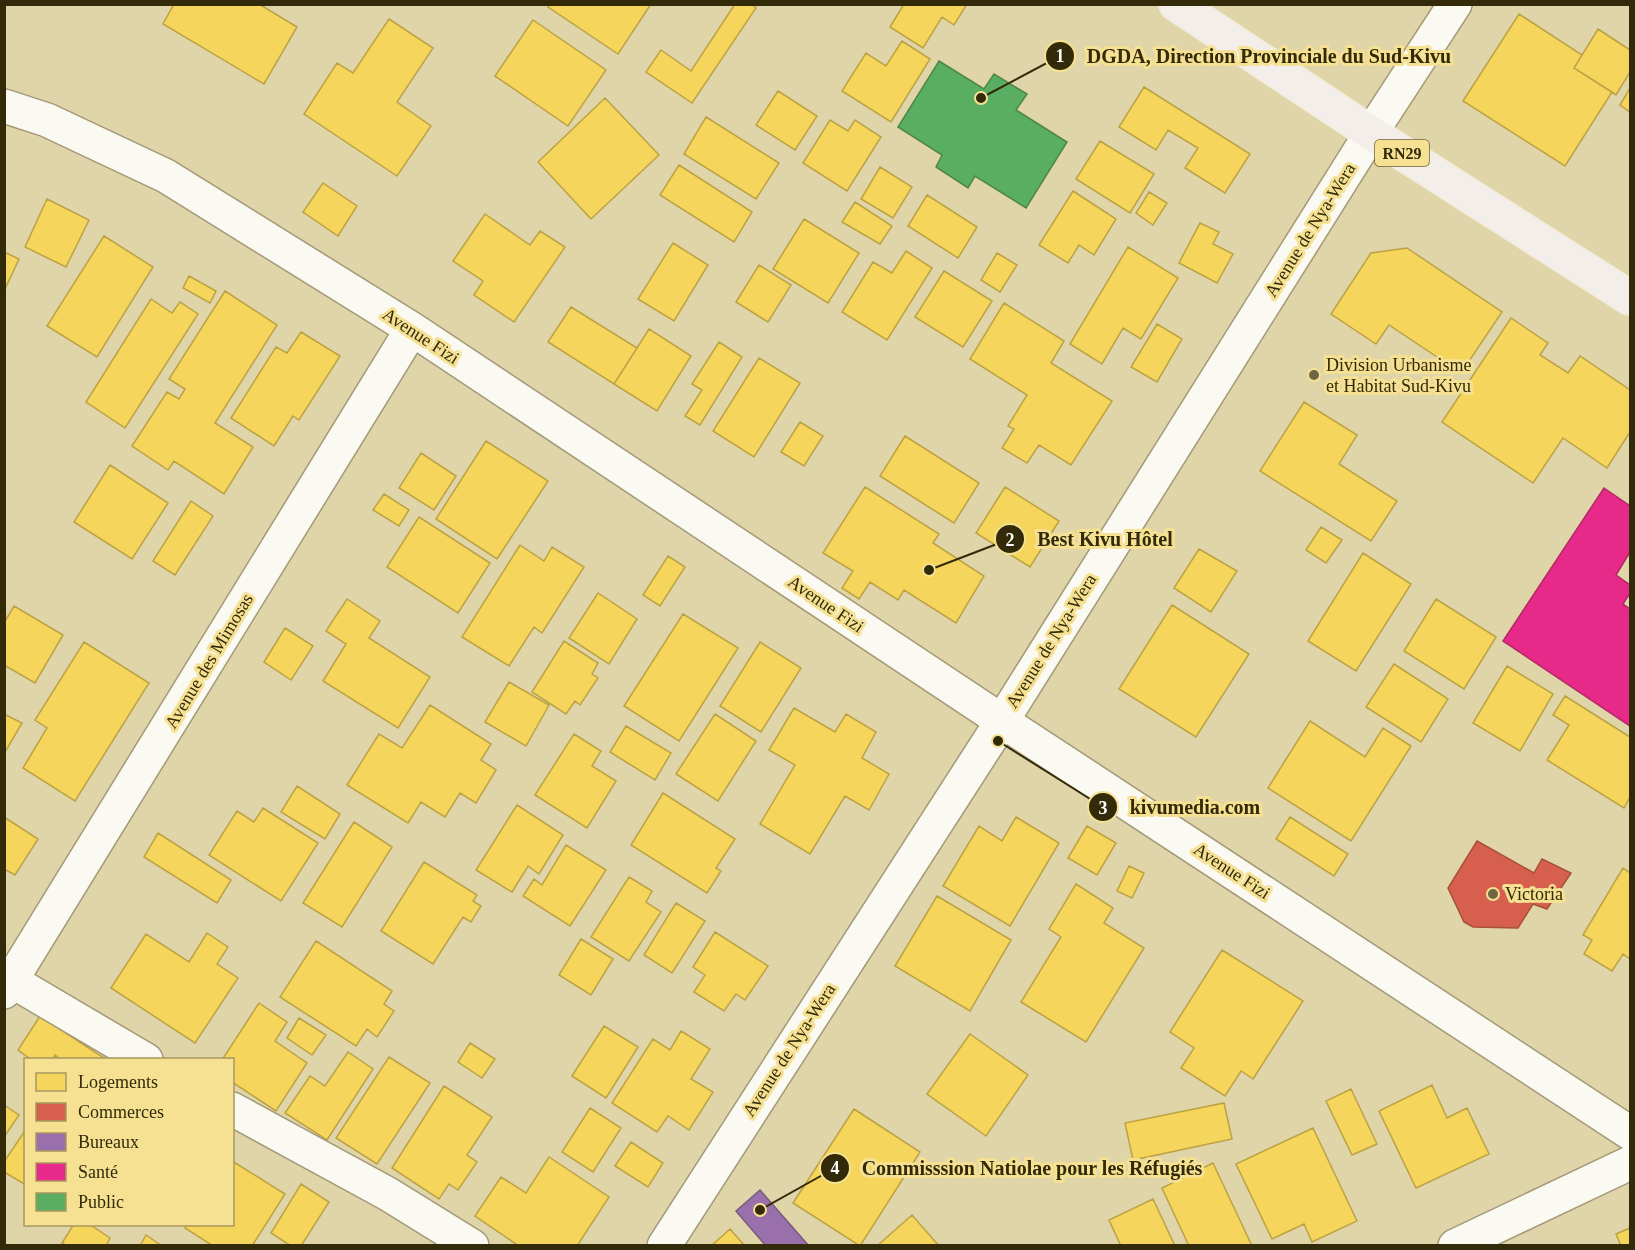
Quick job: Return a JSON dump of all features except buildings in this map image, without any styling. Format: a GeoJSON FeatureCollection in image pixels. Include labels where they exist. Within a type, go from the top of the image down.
{"type":"FeatureCollection","features":[{"type":"Feature","properties":{"kind":"main road","name":"RN29"},"geometry":{"type":"LineString","coordinates":[[1176,4],[1371,133],[1630,298]]}},
{"type":"Feature","properties":{"kind":"street","name":"Avenue de Nya-Wera"},"geometry":{"type":"LineString","coordinates":[[664,1245],[1002,721],[1371,133],[1455,4]]}},
{"type":"Feature","properties":{"kind":"street","name":"Avenue Fizi"},"geometry":{"type":"LineString","coordinates":[[4,106],[47,120],[166,176],[412,329],[1002,721],[1630,1133]]}},
{"type":"Feature","properties":{"kind":"street","name":"Avenue des Mimosas"},"geometry":{"type":"LineString","coordinates":[[8,986],[412,329]]}},
{"type":"Feature","properties":{"kind":"street"},"geometry":{"type":"LineString","coordinates":[[8,986],[144,1058]]}},
{"type":"Feature","properties":{"kind":"street"},"geometry":{"type":"LineString","coordinates":[[234,1110],[388,1194],[472,1245]]}},
{"type":"Feature","properties":{"kind":"street"},"geometry":{"type":"LineString","coordinates":[[1455,1245],[1630,1163]]}},
{"type":"Feature","properties":{"kind":"place","name":"DGDA, Direction Provinciale du Sud-Kivu"},"geometry":{"type":"Point","coordinates":[981,98]}},
{"type":"Feature","properties":{"kind":"place","name":"Division Urbanisme et Habitat Sud-Kivu"},"geometry":{"type":"Point","coordinates":[1314,375]}},
{"type":"Feature","properties":{"kind":"place","name":"Best Kivu Hôtel"},"geometry":{"type":"Point","coordinates":[929,570]}},
{"type":"Feature","properties":{"kind":"place","name":"kivumedia.com"},"geometry":{"type":"Point","coordinates":[998,741]}},
{"type":"Feature","properties":{"kind":"place","name":"Victoria"},"geometry":{"type":"Point","coordinates":[1493,894]}},
{"type":"Feature","properties":{"kind":"place","name":"Commisssion Natiolae pour les Réfugiés"},"geometry":{"type":"Point","coordinates":[760,1210]}}]}
